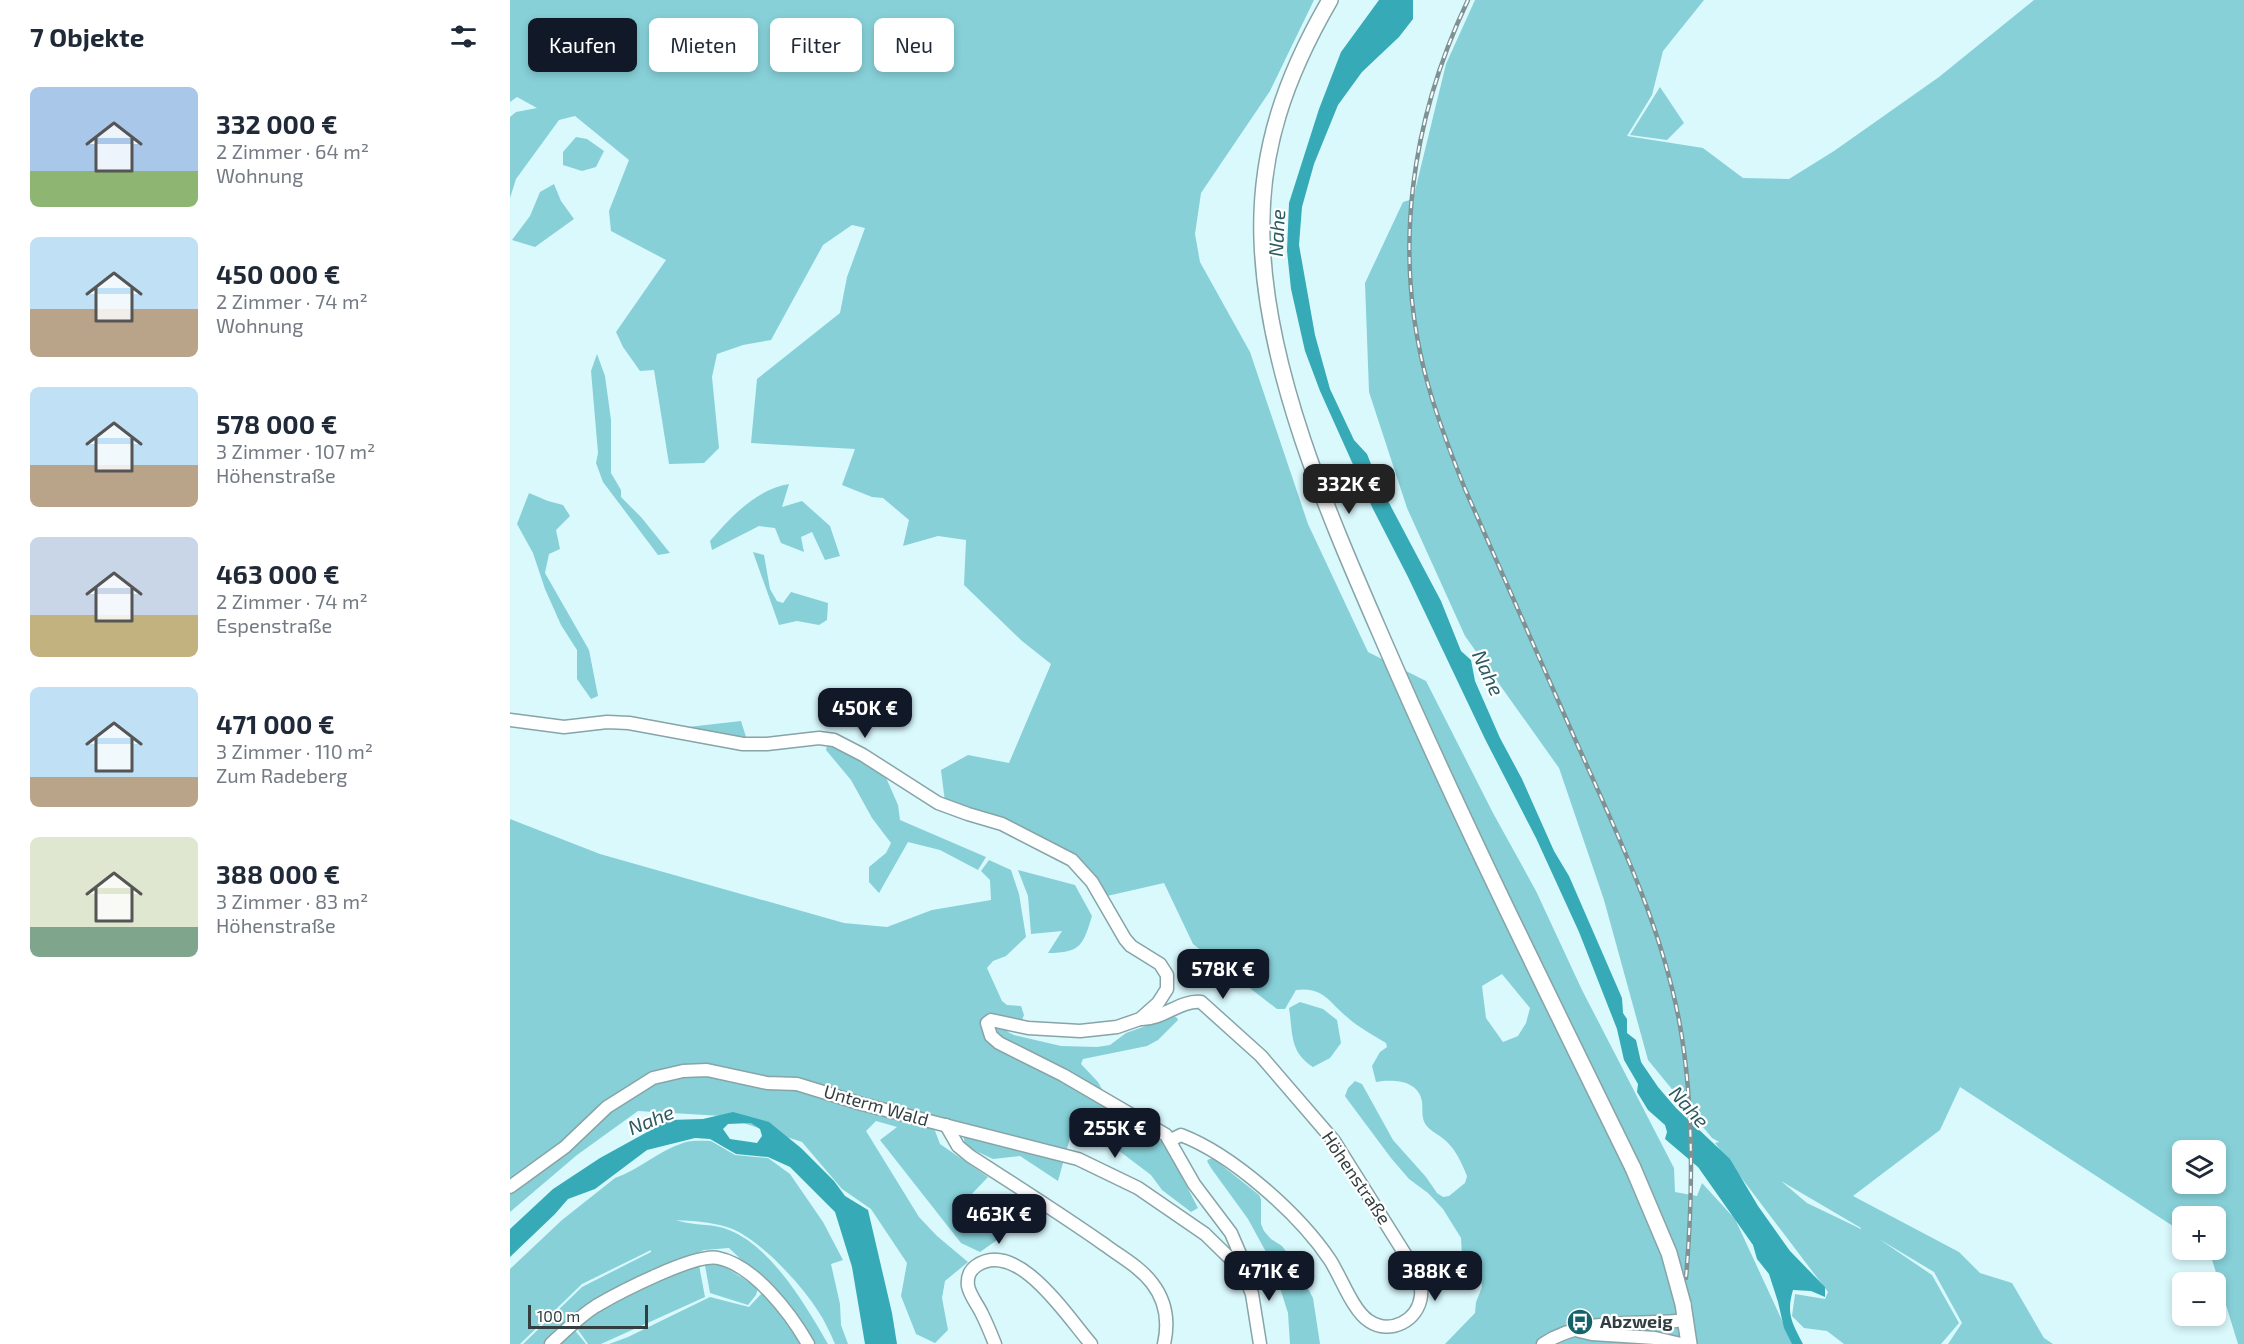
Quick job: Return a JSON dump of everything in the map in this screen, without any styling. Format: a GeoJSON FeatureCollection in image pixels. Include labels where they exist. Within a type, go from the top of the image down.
{"type":"FeatureCollection","features":[{"type":"Feature","properties":{"kind":"main road"},"geometry":{"type":"LineString","coordinates":[[1330,0],[1292,72],[1276,120],[1266,167],[1262,211],[1263,264],[1276,348],[1302,435],[1360,589],[1412,707],[1653,1212],[1669,1253],[1685,1312],[1686,1342]]}},
{"type":"Feature","properties":{"kind":"street"},"geometry":{"type":"LineString","coordinates":[[510,720],[564,727],[607,722],[629,723],[743,744],[767,744],[819,738],[834,740],[863,755],[938,803],[1002,824],[1072,860],[1084,871],[1100,893],[1125,939],[1165,969],[1168,982],[1163,997],[1140,1019],[1117,1028],[1097,1031],[1028,1029],[991,1020],[986,1027],[990,1036],[999,1043],[1161,1131],[1171,1140],[1194,1184],[1232,1233],[1252,1294],[1260,1344]]}},
{"type":"Feature","properties":{"kind":"street","name":"Höhenstraße"},"geometry":{"type":"LineString","coordinates":[[1140,1019],[1151,1018],[1188,1003],[1201,1002],[1261,1056],[1346,1159],[1419,1278],[1421,1298],[1413,1314],[1400,1324],[1392,1326],[1369,1321],[1357,1308],[1321,1248],[1285,1207],[1234,1166],[1190,1138],[1181,1135],[1171,1140]]}},
{"type":"Feature","properties":{"kind":"street","name":"Unterm Wald"},"geometry":{"type":"LineString","coordinates":[[510,1187],[565,1147],[607,1107],[653,1078],[682,1071],[707,1070],[767,1083],[797,1084],[862,1104],[1078,1159],[1099,1167],[1138,1188],[1205,1234],[1243,1271]]}},
{"type":"Feature","properties":{"kind":"street"},"geometry":{"type":"LineString","coordinates":[[946,1125],[958,1146],[970,1156],[1089,1234],[1144,1274],[1158,1292],[1166,1314],[1164,1344]]}},
{"type":"Feature","properties":{"kind":"street"},"geometry":{"type":"LineString","coordinates":[[550,1344],[595,1307],[648,1280],[710,1257],[729,1262],[766,1289],[790,1313],[808,1344]]}},
{"type":"Feature","properties":{"kind":"street"},"geometry":{"type":"LineString","coordinates":[[995,1344],[972,1296],[968,1281],[969,1273],[974,1267],[988,1260],[1010,1262],[1026,1270],[1091,1344]]}},
{"type":"Feature","properties":{"kind":"street"},"geometry":{"type":"LineString","coordinates":[[1543,1344],[1576,1329],[1685,1312]]}},
{"type":"Feature","properties":{"kind":"street"},"geometry":{"type":"LineString","coordinates":[[1576,1329],[1592,1334],[1686,1342]]}},
{"type":"Feature","properties":{"kind":"shaded area"},"geometry":{"type":"Polygon","coordinates":[[[510,0],[1314,0],[1270,91],[1201,193],[1195,234],[1200,262],[1250,352],[1308,524],[1368,652],[1426,681],[1493,813],[1536,891],[1582,990],[1674,1168],[1675,1192],[1697,1196],[1702,1183],[1735,1219],[1793,1344],[1445,1344],[1475,1313],[1476,1302],[1482,1287],[1481,1281],[1467,1266],[1462,1255],[1461,1238],[1443,1209],[1428,1193],[1409,1179],[1391,1158],[1345,1096],[1348,1088],[1355,1081],[1362,1084],[1393,1140],[1437,1193],[1443,1197],[1449,1196],[1465,1183],[1467,1176],[1451,1147],[1424,1122],[1422,1102],[1416,1089],[1397,1081],[1376,1082],[1372,1066],[1380,1052],[1387,1047],[1386,1043],[1356,1024],[1325,996],[1313,990],[1296,990],[1285,1009],[1277,1009],[1193,944],[1164,883],[1107,896],[1095,878],[945,802],[941,770],[968,755],[1009,763],[1051,664],[1022,641],[964,585],[966,540],[938,536],[903,546],[909,520],[883,498],[872,497],[842,485],[855,449],[751,443],[757,379],[840,313],[847,277],[865,228],[852,225],[823,245],[771,340],[743,345],[717,354],[712,377],[719,448],[704,463],[669,464],[654,370],[640,371],[623,347],[616,332],[666,260],[611,231],[609,211],[629,160],[575,116],[559,120],[516,179],[510,198],[510,117],[516,112],[537,108],[517,97],[510,102],[510,0]],[[1502,974],[1482,986],[1486,1018],[1503,1042],[1518,1036],[1526,1023],[1530,1008],[1502,974]]]}},
{"type":"Feature","properties":{"kind":"shaded area"},"geometry":{"type":"Polygon","coordinates":[[[1379,0],[1413,0],[1413,19],[1399,37],[1362,72],[1338,105],[1314,164],[1302,207],[1299,245],[1315,335],[1330,389],[1354,440],[1367,454],[1379,484],[1441,601],[1461,651],[1471,660],[1475,681],[1500,738],[1522,779],[1554,851],[1569,876],[1622,998],[1623,1013],[1627,1019],[1627,1033],[1636,1040],[1641,1062],[1676,1108],[1730,1159],[1758,1206],[1790,1251],[1825,1287],[1825,1297],[1811,1291],[1793,1290],[1790,1306],[1791,1318],[1803,1344],[1792,1344],[1784,1328],[1769,1274],[1757,1259],[1753,1245],[1698,1167],[1665,1139],[1667,1132],[1665,1125],[1648,1110],[1637,1092],[1638,1084],[1624,1060],[1617,1029],[1579,932],[1536,838],[1373,509],[1320,391],[1305,351],[1291,289],[1287,251],[1289,203],[1319,109],[1341,52],[1379,0]]]}},
{"type":"Feature","properties":{"kind":"shaded area"},"geometry":{"type":"Polygon","coordinates":[[[1475,0],[1704,0],[1663,51],[1652,95],[1627,136],[1703,148],[1743,178],[1789,179],[1834,151],[1939,77],[2034,0],[2244,0],[2244,1344],[2238,1344],[2226,1305],[2226,1272],[2216,1272],[2212,1260],[2226,1260],[2226,1206],[2172,1206],[2172,1225],[1960,1087],[1940,1130],[1853,1196],[1959,1252],[1980,1273],[2012,1283],[2044,1338],[2053,1344],[1948,1344],[1962,1323],[1934,1272],[1879,1239],[1932,1275],[1959,1323],[1941,1344],[1844,1344],[1827,1331],[1804,1328],[1792,1316],[1795,1294],[1825,1299],[1828,1292],[1715,1143],[1719,1142],[1712,1138],[1648,1060],[1604,900],[1559,768],[1465,636],[1407,508],[1369,392],[1365,283],[1403,202],[1413,199],[1446,64],[1475,0]],[[1781,1181],[1807,1203],[1861,1228],[1781,1181]]]}},
{"type":"Feature","properties":{"kind":"shaded area"},"geometry":{"type":"Polygon","coordinates":[[[1660,87],[1684,123],[1667,140],[1630,135],[1660,87]]]}},
{"type":"Feature","properties":{"kind":"shaded area"},"geometry":{"type":"Polygon","coordinates":[[[576,137],[587,139],[604,151],[596,167],[582,171],[563,165],[563,152],[576,137]]]}},
{"type":"Feature","properties":{"kind":"shaded area"},"geometry":{"type":"Polygon","coordinates":[[[554,184],[561,201],[574,219],[535,247],[512,240],[530,216],[540,192],[554,184]]]}},
{"type":"Feature","properties":{"kind":"shaded area"},"geometry":{"type":"Polygon","coordinates":[[[597,354],[605,376],[611,420],[611,473],[621,490],[621,497],[641,517],[670,553],[658,555],[603,482],[596,463],[598,453],[591,371],[597,354]]]}},
{"type":"Feature","properties":{"kind":"shaded area"},"geometry":{"type":"Polygon","coordinates":[[[789,484],[782,507],[802,501],[830,526],[840,556],[825,560],[812,532],[801,537],[804,552],[781,543],[775,528],[759,526],[712,550],[710,541],[745,506],[765,492],[789,484]]]}},
{"type":"Feature","properties":{"kind":"shaded area"},"geometry":{"type":"Polygon","coordinates":[[[529,493],[563,505],[570,516],[556,530],[560,549],[549,554],[545,573],[589,650],[598,696],[591,699],[577,679],[577,650],[561,625],[545,589],[533,553],[517,524],[529,493]]]}},
{"type":"Feature","properties":{"kind":"shaded area"},"geometry":{"type":"Polygon","coordinates":[[[753,552],[764,555],[770,589],[777,601],[783,603],[791,592],[828,603],[827,620],[819,625],[797,621],[779,625],[753,552]]]}},
{"type":"Feature","properties":{"kind":"shaded area"},"geometry":{"type":"Polygon","coordinates":[[[741,721],[747,740],[691,730],[688,727],[741,721]]]}},
{"type":"Feature","properties":{"kind":"shaded area"},"geometry":{"type":"Polygon","coordinates":[[[828,742],[884,773],[898,805],[900,820],[986,857],[978,870],[940,850],[908,842],[879,893],[869,882],[869,867],[886,853],[891,843],[872,818],[851,780],[826,750],[828,742]]]}},
{"type":"Feature","properties":{"kind":"shaded area"},"geometry":{"type":"Polygon","coordinates":[[[510,819],[600,854],[844,923],[887,927],[932,910],[991,900],[990,880],[981,871],[989,860],[1011,870],[1019,894],[1026,937],[1006,956],[993,961],[987,968],[1002,1001],[1007,1005],[1021,1006],[1024,1015],[1022,1020],[1002,1021],[1008,1032],[1061,1046],[1097,1047],[1110,1045],[1126,1033],[1174,1016],[1177,1018],[1178,1020],[1158,1040],[1147,1046],[1083,1059],[1081,1064],[1098,1082],[1103,1091],[1166,1146],[1198,1208],[1191,1212],[1162,1190],[1151,1175],[1106,1141],[1073,1127],[1058,1181],[1020,1156],[993,1159],[965,1146],[963,1133],[934,1128],[940,1144],[988,1177],[968,1198],[1007,1233],[980,1252],[961,1243],[880,1140],[897,1127],[876,1121],[866,1131],[919,1217],[937,1236],[968,1262],[945,1281],[942,1298],[948,1330],[935,1343],[916,1334],[901,1296],[907,1263],[871,1209],[842,1189],[802,1142],[722,1116],[638,1111],[577,1155],[510,1212],[510,819]]]}},
{"type":"Feature","properties":{"kind":"shaded area"},"geometry":{"type":"Polygon","coordinates":[[[1018,870],[1075,885],[1092,916],[1083,940],[1074,949],[1048,953],[1062,931],[1031,934],[1028,896],[1018,870]]]}},
{"type":"Feature","properties":{"kind":"shaded area"},"geometry":{"type":"Polygon","coordinates":[[[1300,1002],[1323,1009],[1337,1020],[1341,1043],[1330,1058],[1313,1067],[1300,1055],[1294,1041],[1289,1008],[1300,1002]]]}},
{"type":"Feature","properties":{"kind":"shaded area"},"geometry":{"type":"Polygon","coordinates":[[[733,1112],[769,1122],[801,1148],[834,1181],[845,1196],[868,1210],[897,1344],[865,1344],[852,1267],[835,1212],[790,1167],[768,1157],[736,1154],[710,1139],[695,1138],[647,1150],[595,1189],[568,1199],[510,1257],[510,1229],[553,1189],[600,1158],[669,1120],[703,1119],[733,1112]],[[751,1123],[728,1124],[723,1129],[730,1139],[757,1143],[762,1136],[760,1129],[751,1123]]]}},
{"type":"Feature","properties":{"kind":"shaded area"},"geometry":{"type":"Polygon","coordinates":[[[689,1141],[711,1141],[735,1155],[768,1158],[790,1174],[823,1222],[843,1260],[831,1264],[840,1304],[841,1325],[848,1344],[835,1344],[821,1315],[801,1288],[777,1262],[751,1240],[727,1227],[676,1220],[729,1230],[745,1238],[760,1250],[786,1279],[828,1344],[609,1344],[710,1297],[749,1307],[761,1294],[764,1281],[729,1248],[704,1250],[677,1262],[569,1323],[586,1344],[523,1344],[582,1287],[651,1250],[582,1284],[520,1344],[510,1344],[510,1269],[562,1220],[615,1178],[674,1146],[689,1141]]]}},
{"type":"Feature","properties":{"kind":"shaded area"},"geometry":{"type":"Polygon","coordinates":[[[1214,1159],[1259,1195],[1261,1224],[1264,1231],[1282,1246],[1294,1262],[1313,1298],[1320,1344],[1290,1344],[1288,1313],[1272,1263],[1248,1219],[1211,1168],[1207,1161],[1214,1159]]]}},
{"type":"Feature","properties":{"kind":"shaded area"},"geometry":{"type":"Polygon","coordinates":[[[704,1260],[719,1263],[758,1288],[756,1295],[748,1305],[710,1293],[704,1260]]]}},
{"type":"Feature","properties":{"kind":"shaded area"},"geometry":{"type":"Polygon","coordinates":[[[699,1265],[705,1297],[601,1344],[588,1344],[576,1327],[635,1291],[699,1265]]]}},
{"type":"Feature","properties":{"kind":"railway"},"geometry":{"type":"LineString","coordinates":[[1468,0],[1448,46],[1433,92],[1421,139],[1413,187],[1410,235],[1411,284],[1416,333],[1431,395],[1465,489],[1635,876],[1671,983],[1684,1051],[1690,1115],[1691,1181],[1686,1278]]}},
{"type":"Feature","properties":{"kind":"place","name":"Abzweig"},"geometry":{"type":"Point","coordinates":[1580,1322]}},
{"type":"Feature","properties":{"kind":"water label","name":"Nahe"},"geometry":{"type":"Point","coordinates":[1277,233]}},
{"type":"Feature","properties":{"kind":"water label","name":"Nahe"},"geometry":{"type":"Point","coordinates":[1488,673]}},
{"type":"Feature","properties":{"kind":"water label","name":"Nahe"},"geometry":{"type":"Point","coordinates":[1689,1107]}},
{"type":"Feature","properties":{"kind":"water label","name":"Nahe"},"geometry":{"type":"Point","coordinates":[651,1120]}}]}
